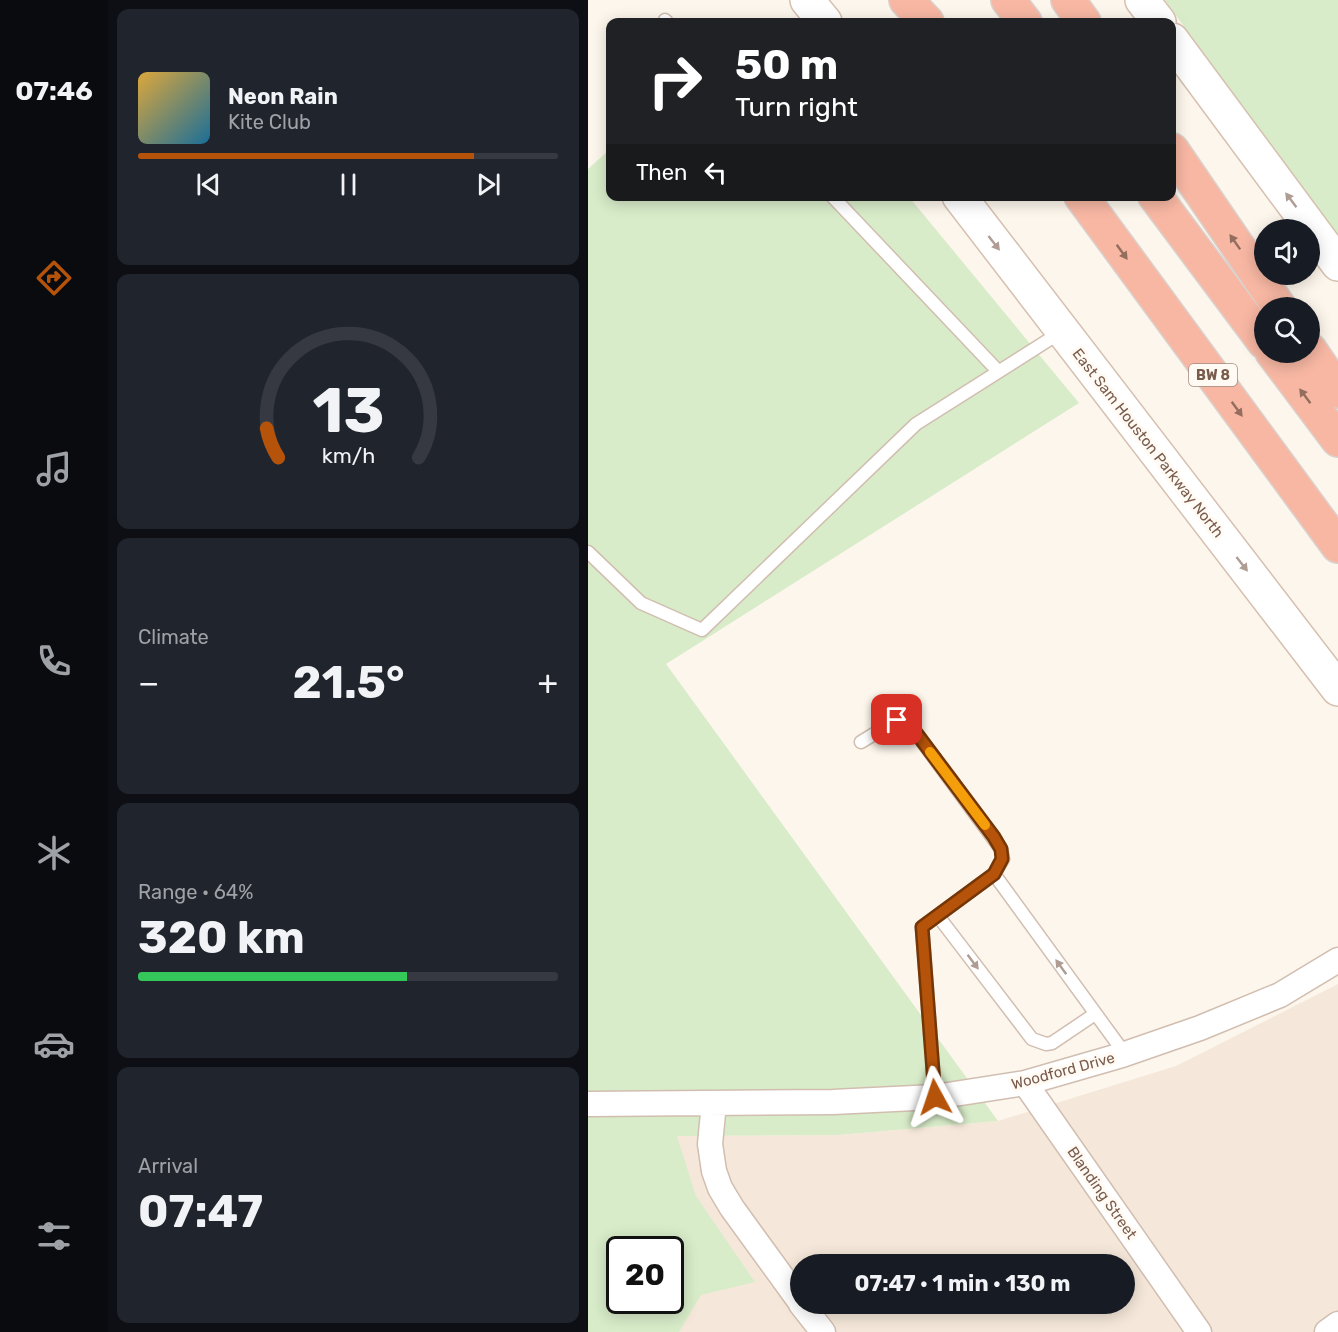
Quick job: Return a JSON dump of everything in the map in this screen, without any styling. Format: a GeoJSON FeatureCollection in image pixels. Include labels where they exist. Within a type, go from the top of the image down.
{"type":"FeatureCollection","features":[{"type":"Feature","properties":{"kind":"highway"},"geometry":{"type":"LineString","coordinates":[[906,0],[923,18]]}},
{"type":"Feature","properties":{"kind":"highway"},"geometry":{"type":"LineString","coordinates":[[933,0],[947,18]]}},
{"type":"Feature","properties":{"kind":"highway"},"geometry":{"type":"LineString","coordinates":[[1008,0],[1022,18]]}},
{"type":"Feature","properties":{"kind":"highway"},"geometry":{"type":"LineString","coordinates":[[1068,0],[1081,18]]}},
{"type":"Feature","properties":{"kind":"highway"},"geometry":{"type":"LineString","coordinates":[[1176,156],[1272,297]]}},
{"type":"Feature","properties":{"kind":"highway","name":"BW 8"},"geometry":{"type":"LineString","coordinates":[[1084,201],[1338,546]]}},
{"type":"Feature","properties":{"kind":"highway"},"geometry":{"type":"LineString","coordinates":[[1159,201],[1254,329]]}},
{"type":"Feature","properties":{"kind":"highway"},"geometry":{"type":"LineString","coordinates":[[1280,363],[1338,440]]}},
{"type":"Feature","properties":{"kind":"highway"},"geometry":{"type":"LineString","coordinates":[[1319,363],[1338,391]]}},
{"type":"Feature","properties":{"kind":"main road"},"geometry":{"type":"LineString","coordinates":[[807,0],[822,18]]}},
{"type":"Feature","properties":{"kind":"main road"},"geometry":{"type":"LineString","coordinates":[[1142,0],[1156,18]]}},
{"type":"Feature","properties":{"kind":"main road"},"geometry":{"type":"LineString","coordinates":[[1176,45],[1338,264]]}},
{"type":"Feature","properties":{"kind":"main road","name":"East Sam Houston Parkway North"},"geometry":{"type":"LineString","coordinates":[[963,201],[1338,689]]}},
{"type":"Feature","properties":{"kind":"street","name":"Woodford Drive"},"geometry":{"type":"LineString","coordinates":[[588,1104],[833,1102],[935,1097],[1026,1083],[1200,1029],[1280,994],[1338,960]]}},
{"type":"Feature","properties":{"kind":"street","name":"Blanding Street"},"geometry":{"type":"LineString","coordinates":[[1026,1083],[1199,1332]]}},
{"type":"Feature","properties":{"kind":"street"},"geometry":{"type":"LineString","coordinates":[[714,1103],[710,1144],[714,1171],[720,1188],[790,1288]]}},
{"type":"Feature","properties":{"kind":"street"},"geometry":{"type":"LineString","coordinates":[[809,1314],[823,1332]]}},
{"type":"Feature","properties":{"kind":"street"},"geometry":{"type":"LineString","coordinates":[[1327,1332],[1338,1324]]}},
{"type":"Feature","properties":{"kind":"lane"},"geometry":{"type":"LineString","coordinates":[[837,201],[997,370]]}},
{"type":"Feature","properties":{"kind":"lane"},"geometry":{"type":"LineString","coordinates":[[588,552],[641,603],[702,630],[915,424],[1062,331]]}},
{"type":"Feature","properties":{"kind":"lane"},"geometry":{"type":"LineString","coordinates":[[861,742],[897,720],[910,725],[1001,849],[1002,859],[994,874],[922,927],[935,1097]]}},
{"type":"Feature","properties":{"kind":"lane"},"geometry":{"type":"LineString","coordinates":[[994,874],[1125,1054]]}},
{"type":"Feature","properties":{"kind":"lane"},"geometry":{"type":"LineString","coordinates":[[938,916],[1032,1039],[1046,1044],[1052,1043],[1095,1014]]}},
{"type":"Feature","properties":{"kind":"shaded area"},"geometry":{"type":"Polygon","coordinates":[[[1338,984],[1338,1332],[588,1332],[588,1139],[839,1135],[998,1121],[1176,1066],[1338,984]]]}},
{"type":"Feature","properties":{"kind":"green space"},"geometry":{"type":"Polygon","coordinates":[[[1165,0],[1338,0],[1338,239],[1165,0]]]}},
{"type":"Feature","properties":{"kind":"green space"},"geometry":{"type":"Polygon","coordinates":[[[606,153],[606,201],[912,201],[1079,403],[666,664],[998,1121],[839,1135],[677,1136],[696,1196],[755,1282],[701,1295],[679,1332],[588,1332],[588,169],[606,153]]]}},
{"type":"Feature","properties":{"kind":"slow traffic"},"geometry":{"type":"LineString","coordinates":[[930,752],[985,825]]}},
{"type":"Feature","properties":{"kind":"route"},"geometry":{"type":"LineString","coordinates":[[897,720],[910,725],[1001,849],[1002,859],[994,874],[922,927],[935,1097]]}}]}
